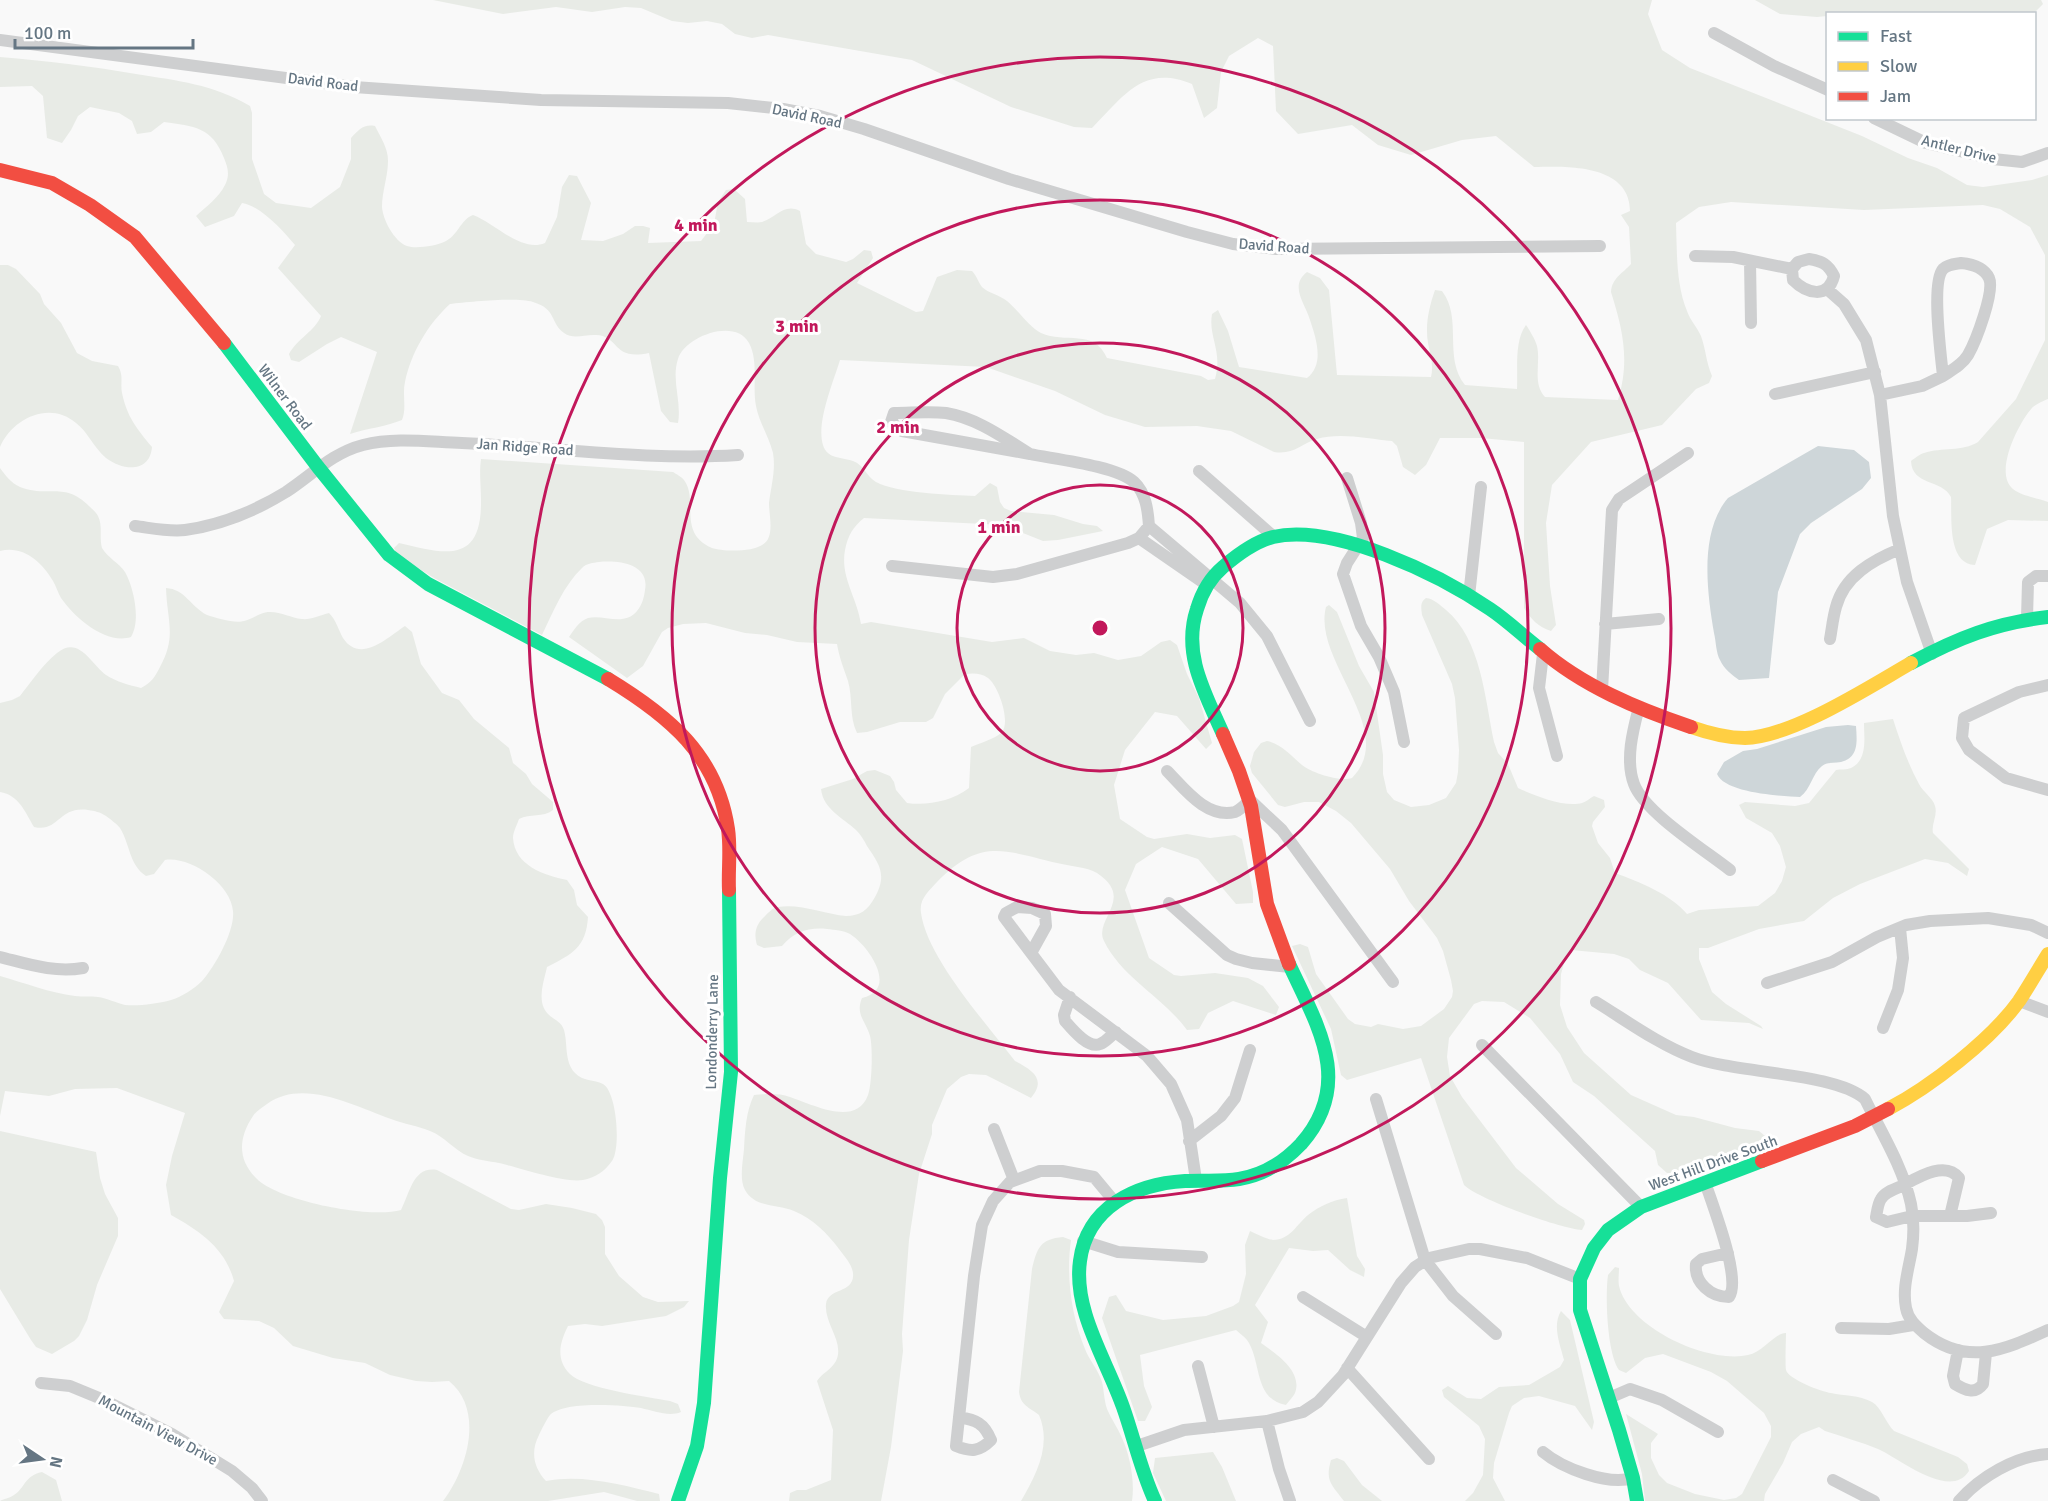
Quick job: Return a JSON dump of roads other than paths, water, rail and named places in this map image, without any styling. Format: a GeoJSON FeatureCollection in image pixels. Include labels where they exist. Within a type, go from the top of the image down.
{"type":"FeatureCollection","features":[{"type":"Feature","properties":{"kind":"street"},"geometry":{"type":"LineString","coordinates":[[1714,33],[1774,66],[1826,90]]}},
{"type":"Feature","properties":{"kind":"street","name":"David Road"},"geometry":{"type":"LineString","coordinates":[[0,40],[354,87],[541,100],[728,103],[783,109],[831,119],[1009,179],[1233,244],[1276,249],[1600,246]]}},
{"type":"Feature","properties":{"kind":"street","name":"Antler Drive"},"geometry":{"type":"LineString","coordinates":[[1878,120],[1926,143],[1994,159],[2022,162],[2048,153]]}},
{"type":"Feature","properties":{"kind":"street","name":"Wilner Road"},"geometry":{"type":"LineString","coordinates":[[0,170],[52,183],[90,205],[135,237],[213,328],[318,467],[389,555],[428,584],[545,647]]}},
{"type":"Feature","properties":{"kind":"street"},"geometry":{"type":"LineString","coordinates":[[1695,256],[1733,257],[1792,269]]}},
{"type":"Feature","properties":{"kind":"street"},"geometry":{"type":"LineString","coordinates":[[1809,259],[1820,260],[1829,266],[1834,276],[1832,285],[1827,289],[1820,291],[1802,289],[1793,280],[1792,269],[1798,262],[1809,259]]}},
{"type":"Feature","properties":{"kind":"street"},"geometry":{"type":"LineString","coordinates":[[1750,261],[1751,323]]}},
{"type":"Feature","properties":{"kind":"street"},"geometry":{"type":"LineString","coordinates":[[1880,395],[1922,386],[1943,376],[1958,366],[1968,355],[1989,302],[1991,287],[1989,276],[1981,268],[1969,264],[1949,265],[1942,270],[1939,279],[1937,313],[1943,376]]}},
{"type":"Feature","properties":{"kind":"street"},"geometry":{"type":"LineString","coordinates":[[1827,289],[1844,304],[1866,340],[1880,395],[1893,516],[1907,582],[1932,654]]}},
{"type":"Feature","properties":{"kind":"street"},"geometry":{"type":"LineString","coordinates":[[1774,394],[1875,372]]}},
{"type":"Feature","properties":{"kind":"street"},"geometry":{"type":"LineString","coordinates":[[892,566],[993,577],[1017,574],[1080,558],[1140,538],[1149,526],[1147,504],[1135,483],[1124,475],[1102,468],[902,431],[891,422],[894,413],[945,413],[967,419],[989,429],[1030,454]]}},
{"type":"Feature","properties":{"kind":"street","name":"Jan Ridge Road"},"geometry":{"type":"LineString","coordinates":[[135,526],[183,530],[240,516],[286,491],[334,457],[362,446],[388,440],[708,457],[738,454]]}},
{"type":"Feature","properties":{"kind":"street"},"geometry":{"type":"LineString","coordinates":[[1602,690],[1612,510],[1619,499],[1688,453]]}},
{"type":"Feature","properties":{"kind":"street"},"geometry":{"type":"LineString","coordinates":[[1200,471],[1273,536]]}},
{"type":"Feature","properties":{"kind":"street"},"geometry":{"type":"LineString","coordinates":[[1347,478],[1361,523],[1363,538],[1347,563],[1343,574],[1361,626],[1379,657],[1394,692],[1404,742]]}},
{"type":"Feature","properties":{"kind":"street"},"geometry":{"type":"LineString","coordinates":[[1469,596],[1481,487]]}},
{"type":"Feature","properties":{"kind":"street"},"geometry":{"type":"LineString","coordinates":[[1149,526],[1209,581]]}},
{"type":"Feature","properties":{"kind":"street"},"geometry":{"type":"LineString","coordinates":[[1155,1501],[1145,1480],[1137,1446],[1082,1297],[1079,1267],[1083,1241],[1099,1215],[1129,1191],[1143,1186],[1196,1180],[1237,1180],[1271,1168],[1291,1154],[1308,1137],[1318,1119],[1331,1074],[1328,1050],[1322,1032],[1290,967],[1266,902],[1250,800],[1239,768],[1199,681],[1191,651],[1191,632],[1209,581],[1239,553],[1259,540],[1273,536],[1297,534],[1359,547],[1413,565],[1469,596],[1512,625],[1543,654],[1569,673],[1602,690],[1688,725],[1742,739],[1767,734],[1832,708],[1932,654],[1986,628],[2027,618],[2048,617]]}},
{"type":"Feature","properties":{"kind":"street"},"geometry":{"type":"LineString","coordinates":[[1140,538],[1240,603],[1267,636],[1310,721]]}},
{"type":"Feature","properties":{"kind":"street"},"geometry":{"type":"LineString","coordinates":[[1830,639],[1836,605],[1844,588],[1859,571],[1880,557],[1900,549]]}},
{"type":"Feature","properties":{"kind":"street"},"geometry":{"type":"LineString","coordinates":[[2027,618],[2028,582],[2036,576],[2048,576]]}},
{"type":"Feature","properties":{"kind":"street"},"geometry":{"type":"LineString","coordinates":[[1605,624],[1659,618]]}},
{"type":"Feature","properties":{"kind":"street","name":"Londonderry Lane"},"geometry":{"type":"LineString","coordinates":[[545,647],[609,680],[651,706],[678,730],[703,761],[720,794],[728,831],[731,1072],[720,1178],[704,1403],[696,1446],[678,1501]]}},
{"type":"Feature","properties":{"kind":"street"},"geometry":{"type":"LineString","coordinates":[[1543,654],[1539,688],[1557,756]]}},
{"type":"Feature","properties":{"kind":"street"},"geometry":{"type":"LineString","coordinates":[[2048,685],[2019,692],[1964,718],[1962,738],[1969,750],[2006,778],[2048,790]]}},
{"type":"Feature","properties":{"kind":"street"},"geometry":{"type":"LineString","coordinates":[[1639,707],[1633,729],[1630,765],[1634,786],[1656,813],[1730,870]]}},
{"type":"Feature","properties":{"kind":"street"},"geometry":{"type":"LineString","coordinates":[[1167,771],[1200,804],[1209,809],[1236,812],[1250,800]]}},
{"type":"Feature","properties":{"kind":"street"},"geometry":{"type":"LineString","coordinates":[[1250,800],[1282,830],[1393,982]]}},
{"type":"Feature","properties":{"kind":"street"},"geometry":{"type":"LineString","coordinates":[[1169,903],[1227,955],[1236,959],[1290,967]]}},
{"type":"Feature","properties":{"kind":"street"},"geometry":{"type":"LineString","coordinates":[[1767,982],[1832,962],[1877,937],[1899,928],[1930,921],[1988,918],[2031,925],[2048,933]]}},
{"type":"Feature","properties":{"kind":"street"},"geometry":{"type":"LineString","coordinates":[[1883,1028],[1898,990],[1903,958],[1899,928]]}},
{"type":"Feature","properties":{"kind":"street"},"geometry":{"type":"LineString","coordinates":[[1031,953],[1059,990],[1147,1056],[1171,1084],[1187,1120],[1196,1180]]}},
{"type":"Feature","properties":{"kind":"street","name":"West Hill Drive South"},"geometry":{"type":"LineString","coordinates":[[1637,1501],[1633,1478],[1580,1310],[1580,1279],[1594,1248],[1608,1230],[1641,1207],[1813,1144],[1874,1117],[1914,1095],[1943,1074],[1983,1039],[2019,1001],[2048,954]]}},
{"type":"Feature","properties":{"kind":"street"},"geometry":{"type":"LineString","coordinates":[[0,957],[53,970],[66,971],[83,968]]}},
{"type":"Feature","properties":{"kind":"street"},"geometry":{"type":"LineString","coordinates":[[1070,997],[1064,1015],[1065,1022],[1085,1040],[1096,1045],[1101,1044],[1116,1032]]}},
{"type":"Feature","properties":{"kind":"street"},"geometry":{"type":"LineString","coordinates":[[2019,1001],[2048,1012]]}},
{"type":"Feature","properties":{"kind":"street"},"geometry":{"type":"LineString","coordinates":[[1596,1002],[1665,1044],[1692,1057],[1734,1068],[1816,1080],[1857,1092],[1865,1099],[1905,1184],[1912,1216],[1912,1250],[1905,1286],[1906,1309],[1913,1324],[1936,1342],[1958,1350],[1986,1353],[2023,1342],[2048,1330]]}},
{"type":"Feature","properties":{"kind":"street"},"geometry":{"type":"LineString","coordinates":[[1482,1045],[1641,1207]]}},
{"type":"Feature","properties":{"kind":"street"},"geometry":{"type":"LineString","coordinates":[[1189,1141],[1221,1116],[1235,1098],[1250,1050]]}},
{"type":"Feature","properties":{"kind":"street"},"geometry":{"type":"LineString","coordinates":[[1376,1099],[1425,1260],[1453,1296],[1496,1335]]}},
{"type":"Feature","properties":{"kind":"street"},"geometry":{"type":"LineString","coordinates":[[994,1129],[1014,1180]]}},
{"type":"Feature","properties":{"kind":"street"},"geometry":{"type":"LineString","coordinates":[[1950,1216],[1959,1178],[1956,1174],[1939,1170],[1887,1193],[1880,1199],[1876,1217],[1887,1222],[1912,1216],[1950,1216],[1967,1216],[1991,1213]]}},
{"type":"Feature","properties":{"kind":"street"},"geometry":{"type":"LineString","coordinates":[[959,1417],[974,1276],[982,1225],[993,1202],[1010,1182],[1040,1171],[1094,1177],[1114,1201]]}},
{"type":"Feature","properties":{"kind":"street"},"geometry":{"type":"LineString","coordinates":[[1705,1182],[1728,1253]]}},
{"type":"Feature","properties":{"kind":"street"},"geometry":{"type":"LineString","coordinates":[[1083,1241],[1118,1252],[1202,1257]]}},
{"type":"Feature","properties":{"kind":"street"},"geometry":{"type":"LineString","coordinates":[[1137,1446],[1184,1430],[1267,1421],[1303,1412],[1318,1402],[1347,1368],[1401,1283],[1415,1268],[1429,1258],[1469,1249],[1480,1249],[1527,1258],[1580,1279]]}},
{"type":"Feature","properties":{"kind":"street"},"geometry":{"type":"LineString","coordinates":[[1303,1297],[1367,1337]]}},
{"type":"Feature","properties":{"kind":"street"},"geometry":{"type":"LineString","coordinates":[[1841,1328],[1889,1329],[1913,1324]]}},
{"type":"Feature","properties":{"kind":"street"},"geometry":{"type":"LineString","coordinates":[[1958,1350],[1953,1376],[1955,1384],[1965,1390],[1974,1391],[1983,1384],[1986,1353]]}},
{"type":"Feature","properties":{"kind":"street"},"geometry":{"type":"LineString","coordinates":[[1198,1366],[1214,1427]]}},
{"type":"Feature","properties":{"kind":"street"},"geometry":{"type":"LineString","coordinates":[[1347,1368],[1429,1459]]}},
{"type":"Feature","properties":{"kind":"street","name":"Mountain View Drive"},"geometry":{"type":"LineString","coordinates":[[41,1383],[70,1386],[104,1400],[172,1434],[232,1471],[252,1488],[261,1501]]}},
{"type":"Feature","properties":{"kind":"street"},"geometry":{"type":"LineString","coordinates":[[1609,1398],[1630,1389],[1662,1400],[1718,1432]]}},
{"type":"Feature","properties":{"kind":"street"},"geometry":{"type":"LineString","coordinates":[[1267,1421],[1278,1469],[1290,1501]]}},
{"type":"Feature","properties":{"kind":"street"},"geometry":{"type":"LineString","coordinates":[[1543,1452],[1562,1464],[1605,1478],[1626,1480],[1633,1478]]}},
{"type":"Feature","properties":{"kind":"street"},"geometry":{"type":"LineString","coordinates":[[1959,1501],[1968,1491],[2002,1466],[2048,1454]]}},
{"type":"Feature","properties":{"kind":"street"},"geometry":{"type":"LineString","coordinates":[[1833,1480],[1874,1501]]}}]}
